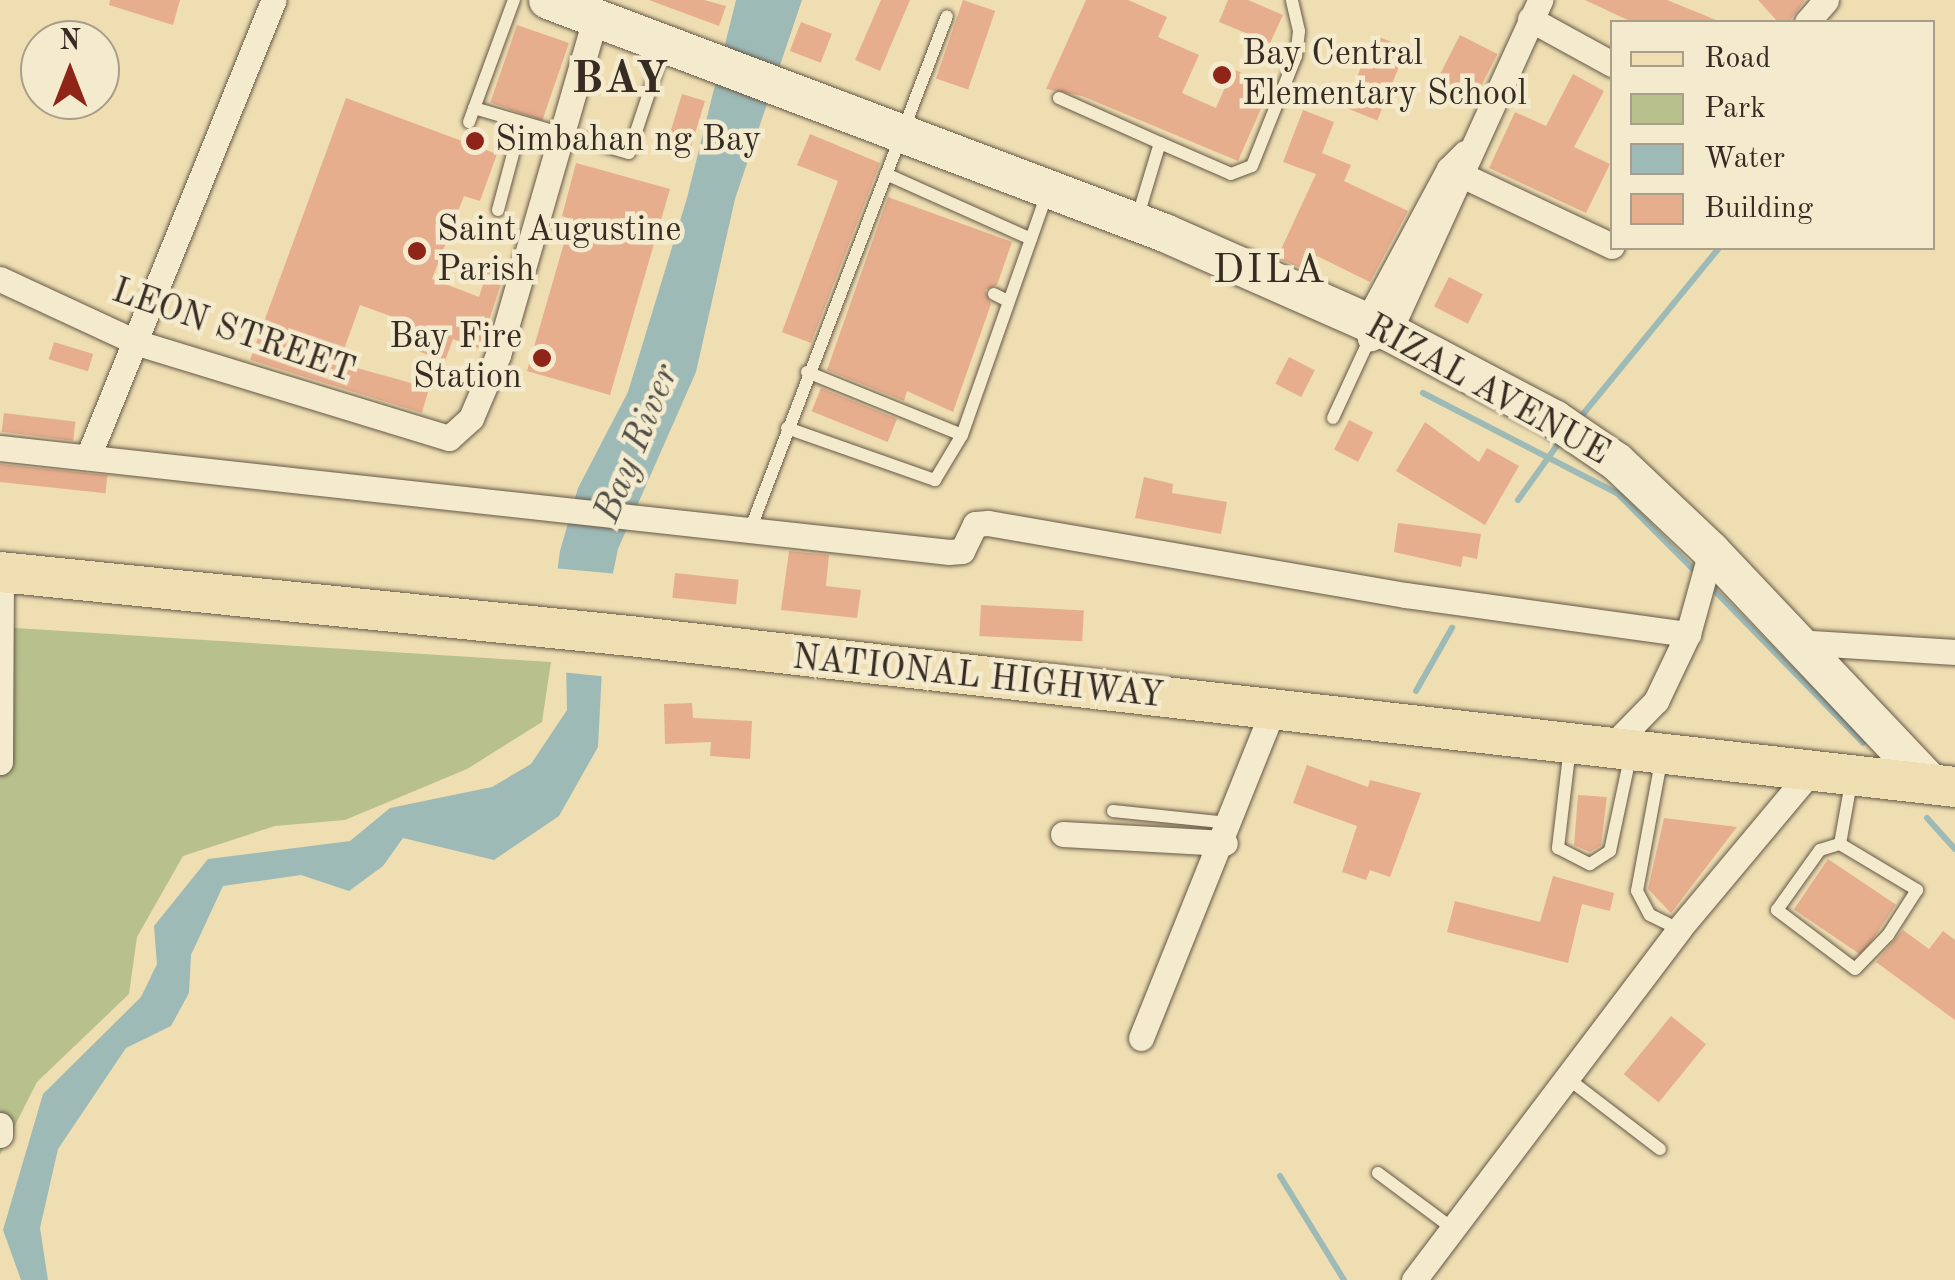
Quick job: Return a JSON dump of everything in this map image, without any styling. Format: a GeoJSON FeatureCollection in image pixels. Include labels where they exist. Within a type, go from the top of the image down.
{"type":"FeatureCollection","features":[{"type":"Feature","properties":{"kind":"main road","name":"RIZAL AVENUE"},"geometry":{"type":"LineString","coordinates":[[548,0],[703,54],[900,134],[1050,186],[1136,221],[1375,331],[1554,420],[1618,462],[1711,551],[1947,794]]}},
{"type":"Feature","properties":{"kind":"main road","name":"NATIONAL HIGHWAY"},"geometry":{"type":"LineString","coordinates":[[1,572],[630,636],[1852,775],[1947,794]]}},
{"type":"Feature","properties":{"kind":"street"},"geometry":{"type":"LineString","coordinates":[[88,457],[138,344],[274,0]]}},
{"type":"Feature","properties":{"kind":"street"},"geometry":{"type":"LineString","coordinates":[[1808,20],[1826,0]]}},
{"type":"Feature","properties":{"kind":"street"},"geometry":{"type":"LineString","coordinates":[[1375,331],[1535,10],[1610,63]]}},
{"type":"Feature","properties":{"kind":"street"},"geometry":{"type":"LineString","coordinates":[[563,138],[596,16]]}},
{"type":"Feature","properties":{"kind":"street","name":"LEON STREET"},"geometry":{"type":"LineString","coordinates":[[0,279],[138,344],[449,438],[470,418],[498,354],[563,138]]}},
{"type":"Feature","properties":{"kind":"street"},"geometry":{"type":"LineString","coordinates":[[1458,166],[1610,245]]}},
{"type":"Feature","properties":{"kind":"street"},"geometry":{"type":"LineString","coordinates":[[0,448],[624,519],[962,551],[975,524],[988,523],[1406,595],[1688,634]]}},
{"type":"Feature","properties":{"kind":"street"},"geometry":{"type":"LineString","coordinates":[[1618,749],[1656,701],[1688,634],[1711,551]]}},
{"type":"Feature","properties":{"kind":"street"},"geometry":{"type":"LineString","coordinates":[[0,762],[1,572]]}},
{"type":"Feature","properties":{"kind":"street"},"geometry":{"type":"LineString","coordinates":[[1796,642],[1955,652]]}},
{"type":"Feature","properties":{"kind":"street"},"geometry":{"type":"LineString","coordinates":[[1141,1038],[1228,833],[1273,710]]}},
{"type":"Feature","properties":{"kind":"street"},"geometry":{"type":"LineString","coordinates":[[1414,1280],[1680,929],[1811,771]]}},
{"type":"Feature","properties":{"kind":"street"},"geometry":{"type":"LineString","coordinates":[[1063,834],[1228,833]]}},
{"type":"Feature","properties":{"kind":"street"},"geometry":{"type":"LineString","coordinates":[[0,1125],[0,1135]]}},
{"type":"Feature","properties":{"kind":"lane"},"geometry":{"type":"LineString","coordinates":[[514,0],[472,115],[521,124],[629,154],[668,41]]}},
{"type":"Feature","properties":{"kind":"lane"},"geometry":{"type":"LineString","coordinates":[[1059,98],[1231,174],[1252,166],[1296,56],[1300,31],[1292,0]]}},
{"type":"Feature","properties":{"kind":"lane"},"geometry":{"type":"LineString","coordinates":[[750,530],[807,372],[869,237],[900,134],[947,16]]}},
{"type":"Feature","properties":{"kind":"lane"},"geometry":{"type":"LineString","coordinates":[[498,210],[521,124]]}},
{"type":"Feature","properties":{"kind":"lane"},"geometry":{"type":"LineString","coordinates":[[1136,221],[1160,144]]}},
{"type":"Feature","properties":{"kind":"lane"},"geometry":{"type":"LineString","coordinates":[[886,174],[1031,239]]}},
{"type":"Feature","properties":{"kind":"lane"},"geometry":{"type":"LineString","coordinates":[[787,428],[935,480],[962,435],[1050,186]]}},
{"type":"Feature","properties":{"kind":"lane"},"geometry":{"type":"LineString","coordinates":[[994,294],[1008,302]]}},
{"type":"Feature","properties":{"kind":"lane"},"geometry":{"type":"LineString","coordinates":[[1333,418],[1375,331]]}},
{"type":"Feature","properties":{"kind":"lane"},"geometry":{"type":"LineString","coordinates":[[807,372],[962,435]]}},
{"type":"Feature","properties":{"kind":"lane"},"geometry":{"type":"LineString","coordinates":[[1618,749],[1610,851],[1590,864],[1558,848],[1618,749]]}},
{"type":"Feature","properties":{"kind":"lane"},"geometry":{"type":"LineString","coordinates":[[1618,749],[1637,891],[1650,915],[1680,929]]}},
{"type":"Feature","properties":{"kind":"lane"},"geometry":{"type":"LineString","coordinates":[[1840,844],[1852,775]]}},
{"type":"Feature","properties":{"kind":"lane"},"geometry":{"type":"LineString","coordinates":[[1113,811],[1228,833]]}},
{"type":"Feature","properties":{"kind":"lane"},"geometry":{"type":"LineString","coordinates":[[1840,844],[1918,890],[1856,969],[1777,910],[1820,850],[1840,844]]}},
{"type":"Feature","properties":{"kind":"lane"},"geometry":{"type":"LineString","coordinates":[[1567,1078],[1660,1149]]}},
{"type":"Feature","properties":{"kind":"lane"},"geometry":{"type":"LineString","coordinates":[[1378,1174],[1452,1228]]}},
{"type":"Feature","properties":{"kind":"green space"},"geometry":{"type":"Polygon","coordinates":[[[0,627],[551,662],[542,722],[467,769],[345,820],[275,826],[183,856],[137,937],[129,994],[37,1082],[0,1155],[0,627]]]}},
{"type":"Feature","properties":{"kind":"water","name":"Bay River"},"geometry":{"type":"Polygon","coordinates":[[[736,0],[802,0],[735,199],[696,372],[618,549],[605,611],[598,747],[559,816],[494,860],[403,838],[383,866],[349,891],[301,875],[223,886],[191,955],[189,993],[171,1026],[126,1048],[58,1149],[40,1228],[48,1280],[21,1280],[3,1230],[43,1094],[141,997],[157,964],[154,926],[208,859],[350,841],[390,808],[492,787],[531,764],[567,710],[566,662],[553,604],[560,551],[578,488],[628,392],[687,198],[736,0]]]}},
{"type":"Feature","properties":{"kind":"pier"},"geometry":{"type":"Polygon","coordinates":[[[553,568],[618,574],[610,611],[609,677],[561,672],[548,605],[553,568]]]}},
{"type":"Feature","properties":{"kind":"building"},"geometry":{"type":"Polygon","coordinates":[[[110,0],[180,0],[173,25],[109,5],[110,0]]]}},
{"type":"Feature","properties":{"kind":"building"},"geometry":{"type":"Polygon","coordinates":[[[649,0],[704,0],[726,6],[719,26],[649,0]]]}},
{"type":"Feature","properties":{"kind":"building"},"geometry":{"type":"Polygon","coordinates":[[[881,0],[910,0],[880,71],[855,60],[881,0]]]}},
{"type":"Feature","properties":{"kind":"building"},"geometry":{"type":"Polygon","coordinates":[[[963,0],[995,11],[968,90],[936,78],[963,0]]]}},
{"type":"Feature","properties":{"kind":"building"},"geometry":{"type":"Polygon","coordinates":[[[1086,0],[1128,0],[1167,17],[1158,37],[1199,55],[1182,93],[1216,108],[1233,69],[1271,86],[1238,161],[1082,96],[1046,89],[1086,0]]]}},
{"type":"Feature","properties":{"kind":"building"},"geometry":{"type":"Polygon","coordinates":[[[1228,0],[1248,0],[1283,15],[1270,43],[1219,22],[1228,0]]]}},
{"type":"Feature","properties":{"kind":"building"},"geometry":{"type":"Polygon","coordinates":[[[1585,0],[1667,0],[1716,20],[1628,20],[1585,0]]]}},
{"type":"Feature","properties":{"kind":"building"},"geometry":{"type":"Polygon","coordinates":[[[1758,0],[1805,0],[1790,20],[1776,20],[1758,0]]]}},
{"type":"Feature","properties":{"kind":"building"},"geometry":{"type":"Polygon","coordinates":[[[801,22],[832,34],[821,63],[790,51],[801,22]]]}},
{"type":"Feature","properties":{"kind":"building"},"geometry":{"type":"Polygon","coordinates":[[[517,25],[569,43],[542,120],[490,103],[517,25]]]}},
{"type":"Feature","properties":{"kind":"building"},"geometry":{"type":"Polygon","coordinates":[[[1374,35],[1406,48],[1377,120],[1345,107],[1374,35]]]}},
{"type":"Feature","properties":{"kind":"building"},"geometry":{"type":"Polygon","coordinates":[[[1460,35],[1497,54],[1471,106],[1434,87],[1460,35]]]}},
{"type":"Feature","properties":{"kind":"building"},"geometry":{"type":"Polygon","coordinates":[[[1573,74],[1604,91],[1574,147],[1610,164],[1586,213],[1489,168],[1515,112],[1546,126],[1573,74]]]}},
{"type":"Feature","properties":{"kind":"building"},"geometry":{"type":"Polygon","coordinates":[[[682,94],[705,101],[689,155],[666,148],[682,94]]]}},
{"type":"Feature","properties":{"kind":"building"},"geometry":{"type":"Polygon","coordinates":[[[346,98],[497,154],[480,201],[464,196],[432,279],[479,297],[488,269],[504,274],[480,349],[453,339],[445,361],[407,347],[415,325],[360,305],[339,363],[429,388],[422,413],[250,360],[346,98]]]}},
{"type":"Feature","properties":{"kind":"building"},"geometry":{"type":"Polygon","coordinates":[[[1303,110],[1334,122],[1322,153],[1351,165],[1344,181],[1408,211],[1370,282],[1317,256],[1310,272],[1277,258],[1316,174],[1283,162],[1303,110]]]}},
{"type":"Feature","properties":{"kind":"building"},"geometry":{"type":"Polygon","coordinates":[[[810,134],[880,163],[811,343],[782,332],[838,181],[797,165],[810,134]]]}},
{"type":"Feature","properties":{"kind":"building"},"geometry":{"type":"Polygon","coordinates":[[[576,163],[670,189],[610,395],[527,371],[571,219],[562,216],[576,163]]]}},
{"type":"Feature","properties":{"kind":"building"},"geometry":{"type":"Polygon","coordinates":[[[888,197],[1012,242],[997,285],[985,290],[991,304],[953,412],[907,391],[904,401],[827,370],[888,197]]]}},
{"type":"Feature","properties":{"kind":"building"},"geometry":{"type":"Polygon","coordinates":[[[1449,277],[1483,294],[1468,324],[1434,306],[1449,277]]]}},
{"type":"Feature","properties":{"kind":"building"},"geometry":{"type":"Polygon","coordinates":[[[54,342],[93,354],[88,371],[49,359],[54,342]]]}},
{"type":"Feature","properties":{"kind":"building"},"geometry":{"type":"Polygon","coordinates":[[[1289,357],[1315,370],[1301,397],[1275,384],[1289,357]]]}},
{"type":"Feature","properties":{"kind":"building"},"geometry":{"type":"Polygon","coordinates":[[[821,388],[897,419],[888,442],[812,411],[821,388]]]}},
{"type":"Feature","properties":{"kind":"building"},"geometry":{"type":"Polygon","coordinates":[[[4,413],[75,422],[73,441],[2,432],[4,413]]]}},
{"type":"Feature","properties":{"kind":"building"},"geometry":{"type":"Polygon","coordinates":[[[1349,420],[1373,432],[1358,462],[1334,449],[1349,420]]]}},
{"type":"Feature","properties":{"kind":"building"},"geometry":{"type":"Polygon","coordinates":[[[1425,422],[1479,462],[1487,448],[1519,466],[1485,525],[1396,471],[1425,422]]]}},
{"type":"Feature","properties":{"kind":"building"},"geometry":{"type":"Polygon","coordinates":[[[0,464],[107,475],[106,493],[0,482],[0,464]]]}},
{"type":"Feature","properties":{"kind":"building"},"geometry":{"type":"Polygon","coordinates":[[[1144,477],[1173,484],[1172,493],[1227,502],[1221,534],[1135,518],[1144,477]]]}},
{"type":"Feature","properties":{"kind":"building"},"geometry":{"type":"Polygon","coordinates":[[[1398,523],[1481,534],[1477,559],[1463,556],[1461,567],[1394,552],[1398,523]]]}},
{"type":"Feature","properties":{"kind":"building"},"geometry":{"type":"Polygon","coordinates":[[[789,551],[829,555],[826,586],[861,590],[857,618],[781,610],[789,551]]]}},
{"type":"Feature","properties":{"kind":"building"},"geometry":{"type":"Polygon","coordinates":[[[675,573],[739,580],[736,605],[672,598],[675,573]]]}},
{"type":"Feature","properties":{"kind":"building"},"geometry":{"type":"Polygon","coordinates":[[[981,605],[1084,610],[1082,641],[979,636],[981,605]]]}},
{"type":"Feature","properties":{"kind":"building"},"geometry":{"type":"Polygon","coordinates":[[[692,703],[693,718],[752,721],[750,759],[710,756],[711,742],[665,744],[664,704],[692,703]]]}},
{"type":"Feature","properties":{"kind":"building"},"geometry":{"type":"Polygon","coordinates":[[[1307,765],[1368,787],[1370,780],[1421,793],[1390,877],[1370,870],[1366,880],[1342,872],[1357,826],[1293,803],[1307,765]]]}},
{"type":"Feature","properties":{"kind":"building"},"geometry":{"type":"Polygon","coordinates":[[[1578,795],[1607,797],[1601,845],[1590,852],[1574,845],[1578,795]]]}},
{"type":"Feature","properties":{"kind":"building"},"geometry":{"type":"Polygon","coordinates":[[[1664,818],[1737,827],[1671,913],[1648,889],[1664,818]]]}},
{"type":"Feature","properties":{"kind":"building"},"geometry":{"type":"Polygon","coordinates":[[[1828,859],[1896,905],[1862,955],[1794,910],[1828,859]]]}},
{"type":"Feature","properties":{"kind":"building"},"geometry":{"type":"Polygon","coordinates":[[[1553,876],[1614,893],[1610,911],[1582,904],[1568,963],[1447,932],[1455,901],[1540,922],[1553,876]]]}},
{"type":"Feature","properties":{"kind":"building"},"geometry":{"type":"Polygon","coordinates":[[[1903,930],[1929,949],[1943,931],[1955,940],[1955,1020],[1876,962],[1903,930]]]}},
{"type":"Feature","properties":{"kind":"building"},"geometry":{"type":"Polygon","coordinates":[[[1671,1016],[1706,1044],[1659,1103],[1624,1074],[1671,1016]]]}},
{"type":"Feature","properties":{"kind":"waterway"},"geometry":{"type":"LineString","coordinates":[[1579,419],[1717,250]]}},
{"type":"Feature","properties":{"kind":"waterway"},"geometry":{"type":"LineString","coordinates":[[1423,393],[1617,493],[1698,574]]}},
{"type":"Feature","properties":{"kind":"waterway"},"geometry":{"type":"LineString","coordinates":[[1518,500],[1561,440]]}},
{"type":"Feature","properties":{"kind":"waterway"},"geometry":{"type":"LineString","coordinates":[[1710,586],[1863,743]]}},
{"type":"Feature","properties":{"kind":"waterway"},"geometry":{"type":"LineString","coordinates":[[1416,691],[1452,628]]}},
{"type":"Feature","properties":{"kind":"waterway"},"geometry":{"type":"LineString","coordinates":[[1927,818],[1955,849]]}},
{"type":"Feature","properties":{"kind":"waterway"},"geometry":{"type":"LineString","coordinates":[[1280,1176],[1344,1280]]}},
{"type":"Feature","properties":{"kind":"place","name":"Bay Central Elementary School"},"geometry":{"type":"Point","coordinates":[1222,75]}},
{"type":"Feature","properties":{"kind":"place","name":"Simbahan ng Bay"},"geometry":{"type":"Point","coordinates":[475,141]}},
{"type":"Feature","properties":{"kind":"place","name":"Saint Augustine Parish"},"geometry":{"type":"Point","coordinates":[417,251]}},
{"type":"Feature","properties":{"kind":"place","name":"Bay Fire Station"},"geometry":{"type":"Point","coordinates":[542,358]}},
{"type":"Feature","properties":{"kind":"district","name":"BAY"},"geometry":{"type":"Point","coordinates":[621,81]}},
{"type":"Feature","properties":{"kind":"district","name":"DILA"},"geometry":{"type":"Point","coordinates":[1270,272]}}]}
